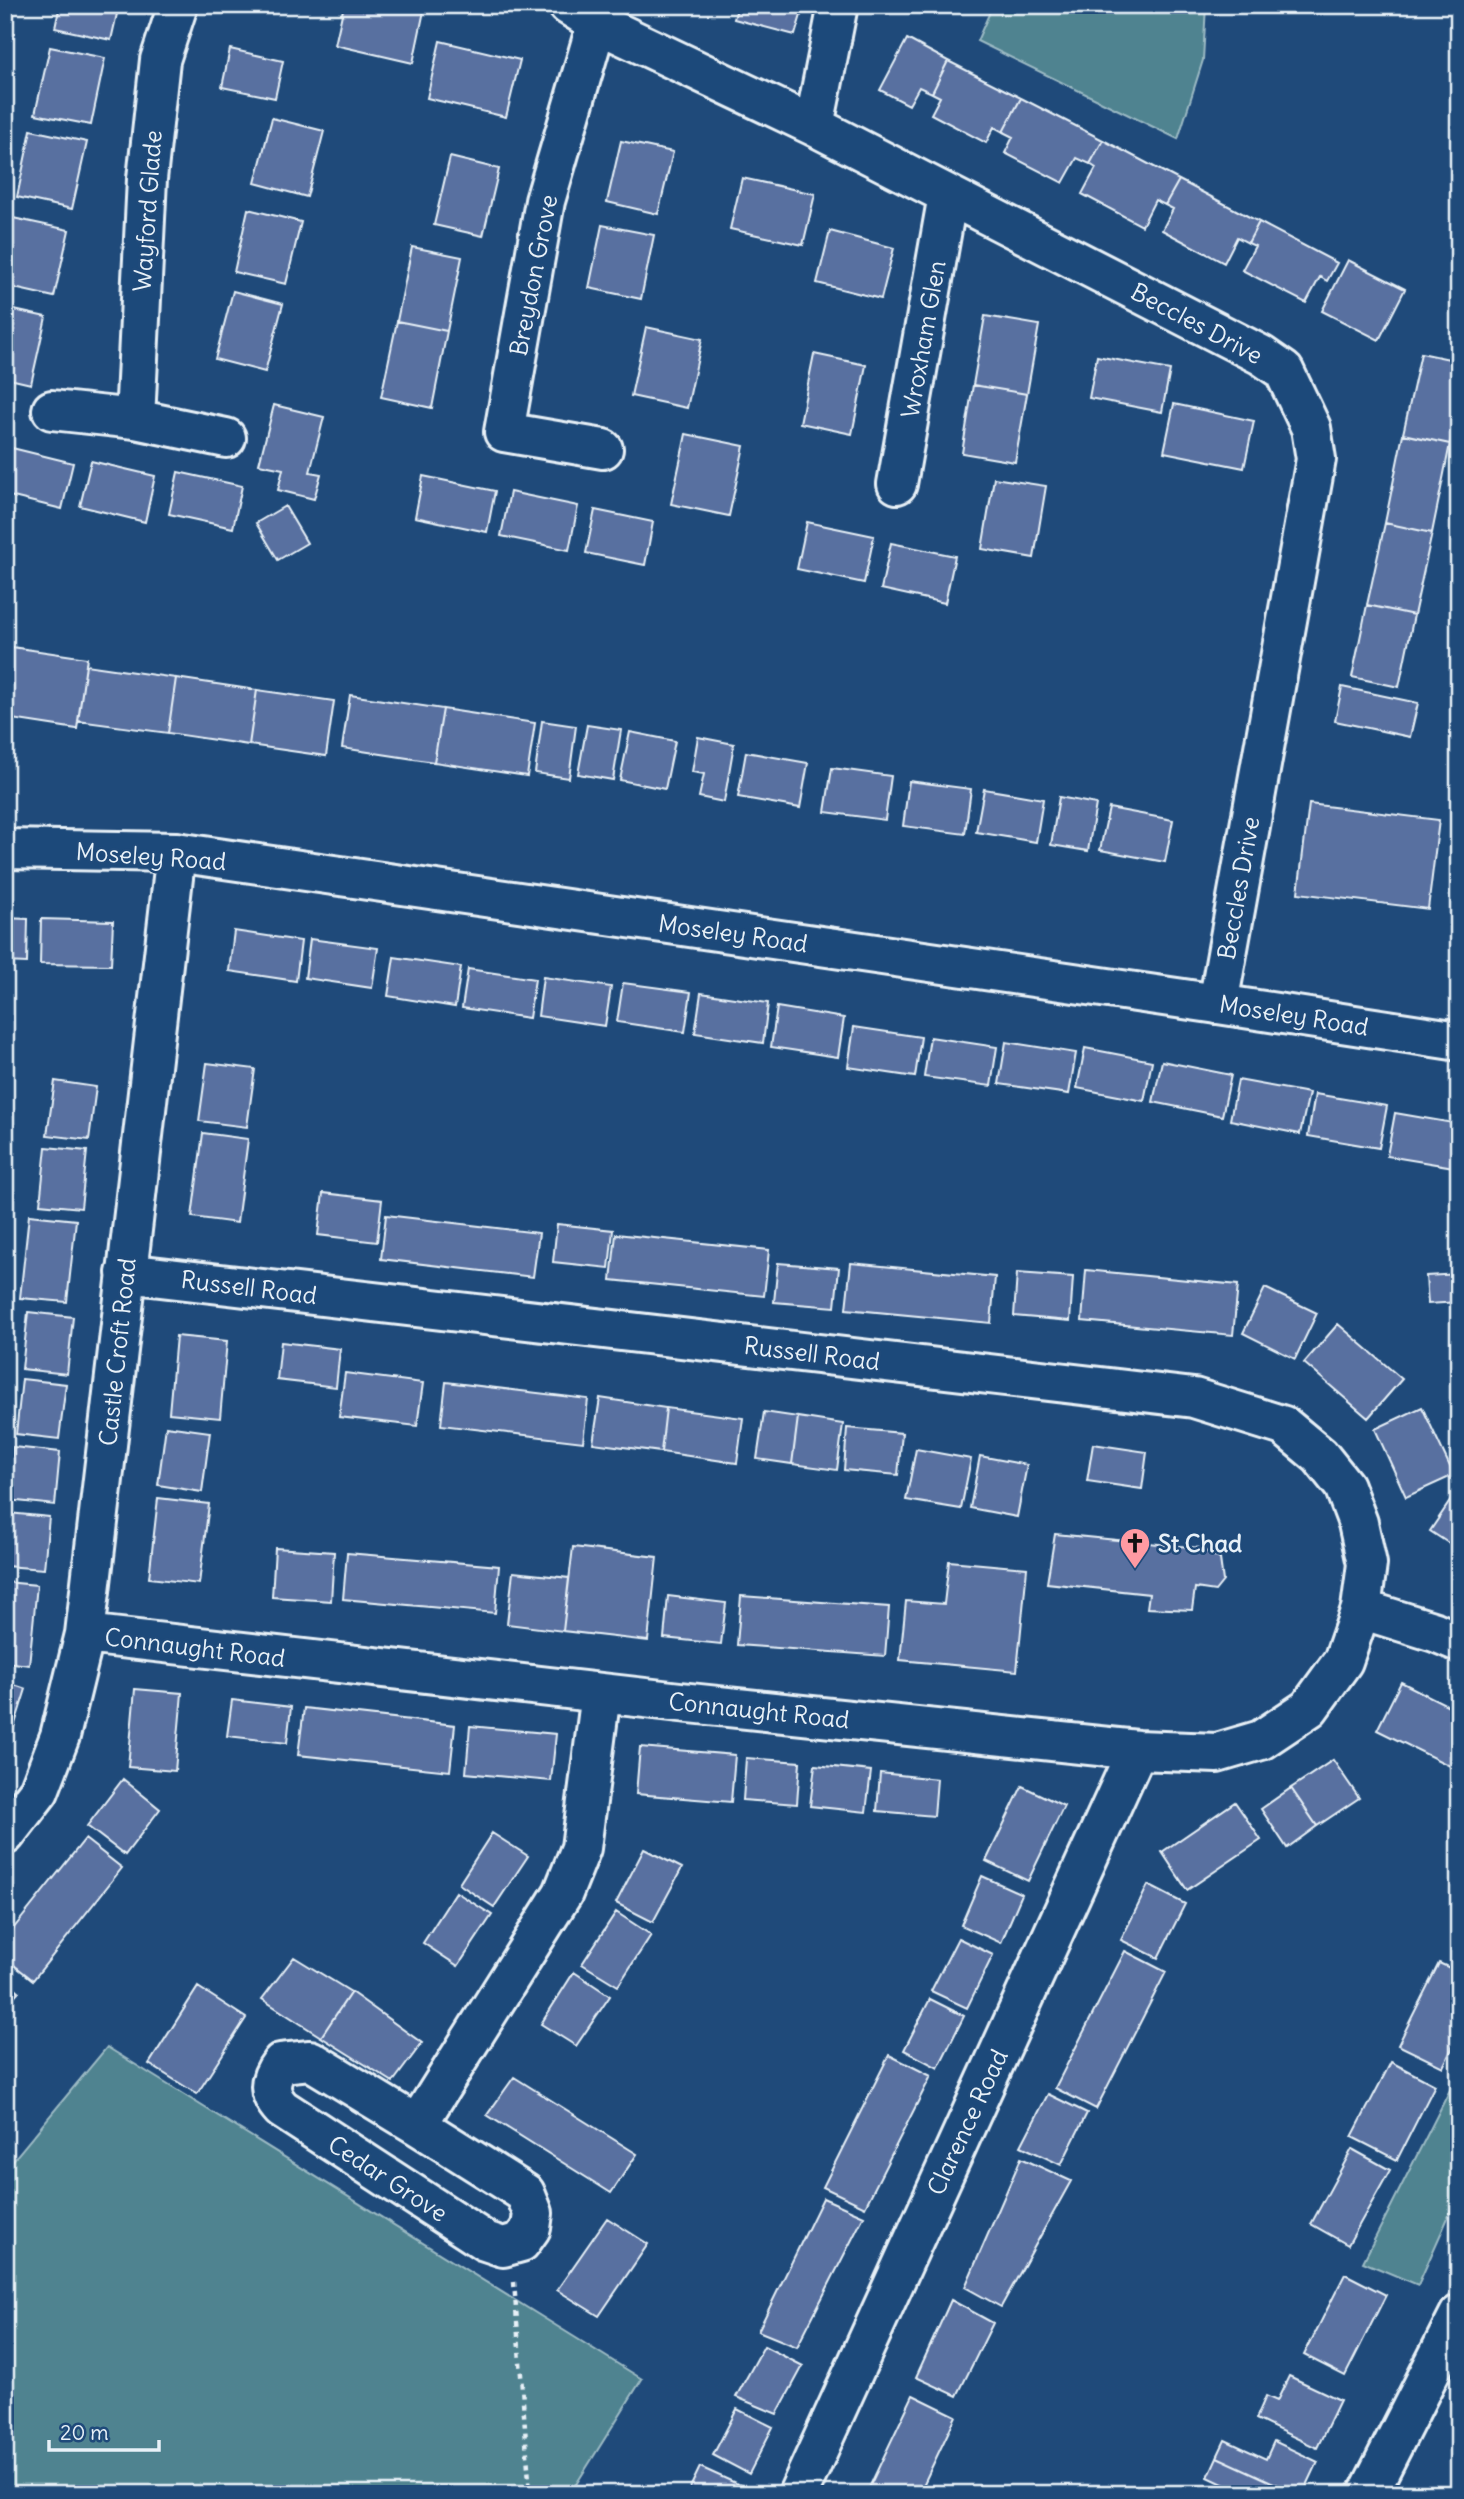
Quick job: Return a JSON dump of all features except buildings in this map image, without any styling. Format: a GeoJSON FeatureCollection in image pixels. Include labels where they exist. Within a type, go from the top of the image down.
{"type":"FeatureCollection","features":[{"type":"Feature","properties":{"kind":"street","name":"Wayford Glade"},"geometry":{"type":"LineString","coordinates":[[135,419],[146,179],[160,60],[178,5]]}},
{"type":"Feature","properties":{"kind":"street"},"geometry":{"type":"LineString","coordinates":[[814,126],[838,5]]}},
{"type":"Feature","properties":{"kind":"street","name":"Beccles Drive"},"geometry":{"type":"LineString","coordinates":[[583,14],[814,126],[1261,355],[1284,371],[1311,428],[1316,459],[1218,1003]]}},
{"type":"Feature","properties":{"kind":"street","name":"Breydon Grove"},"geometry":{"type":"LineString","coordinates":[[583,14],[545,201],[504,432],[603,449]]}},
{"type":"Feature","properties":{"kind":"street","name":"Wroxham Glen"},"geometry":{"type":"LineString","coordinates":[[897,484],[948,195]]}},
{"type":"Feature","properties":{"kind":"street"},"geometry":{"type":"LineString","coordinates":[[52,410],[135,419],[226,438]]}},
{"type":"Feature","properties":{"kind":"street","name":"Moseley Road"},"geometry":{"type":"LineString","coordinates":[[5,849],[176,852],[1218,1003],[1459,1041]]}},
{"type":"Feature","properties":{"kind":"street","name":"Castle Croft Road"},"geometry":{"type":"LineString","coordinates":[[5,1835],[39,1791],[60,1736],[85,1634],[176,852]]}},
{"type":"Feature","properties":{"kind":"street","name":"Russell Road"},"geometry":{"type":"LineString","coordinates":[[126,1273],[1194,1398],[1284,1426],[1320,1456],[1343,1486],[1358,1523],[1367,1564],[1362,1609]]}},
{"type":"Feature","properties":{"kind":"street"},"geometry":{"type":"LineString","coordinates":[[1362,1609],[1435,1632],[1459,1643]]}},
{"type":"Feature","properties":{"kind":"street","name":"Connaught Road"},"geometry":{"type":"LineString","coordinates":[[85,1634],[1137,1750],[1217,1753],[1261,1740],[1309,1708],[1343,1661],[1362,1609]]}},
{"type":"Feature","properties":{"kind":"street"},"geometry":{"type":"LineString","coordinates":[[417,2125],[563,1893],[581,1848],[601,1693]]}},
{"type":"Feature","properties":{"kind":"street","name":"Clarence Road"},"geometry":{"type":"LineString","coordinates":[[798,2494],[1137,1750]]}},
{"type":"Feature","properties":{"kind":"street","name":"Cedar Grove"},"geometry":{"type":"LineString","coordinates":[[310,2060],[417,2125],[525,2193],[533,2213],[531,2228],[521,2242],[503,2247],[485,2241],[293,2116],[272,2099],[270,2084],[273,2074],[281,2063],[310,2060]]}},
{"type":"Feature","properties":{"kind":"street"},"geometry":{"type":"LineString","coordinates":[[1368,2494],[1459,2315]]}},
{"type":"Feature","properties":{"kind":"path"},"geometry":{"type":"LineString","coordinates":[[511,2245],[530,2494]]}},
{"type":"Feature","properties":{"kind":"green space"},"geometry":{"type":"Polygon","coordinates":[[[993,5],[1206,5],[1203,60],[1178,139],[977,41],[993,5]]]}},
{"type":"Feature","properties":{"kind":"green space"},"geometry":{"type":"Polygon","coordinates":[[[107,2047],[642,2379],[570,2494],[5,2494],[5,2170],[107,2047]]]}},
{"type":"Feature","properties":{"kind":"green space"},"geometry":{"type":"Polygon","coordinates":[[[1459,2072],[1459,2193],[1418,2285],[1363,2262],[1459,2072]]]}},
{"type":"Feature","properties":{"kind":"place","name":"St Chad"},"geometry":{"type":"Point","coordinates":[1135,1570]}}]}
